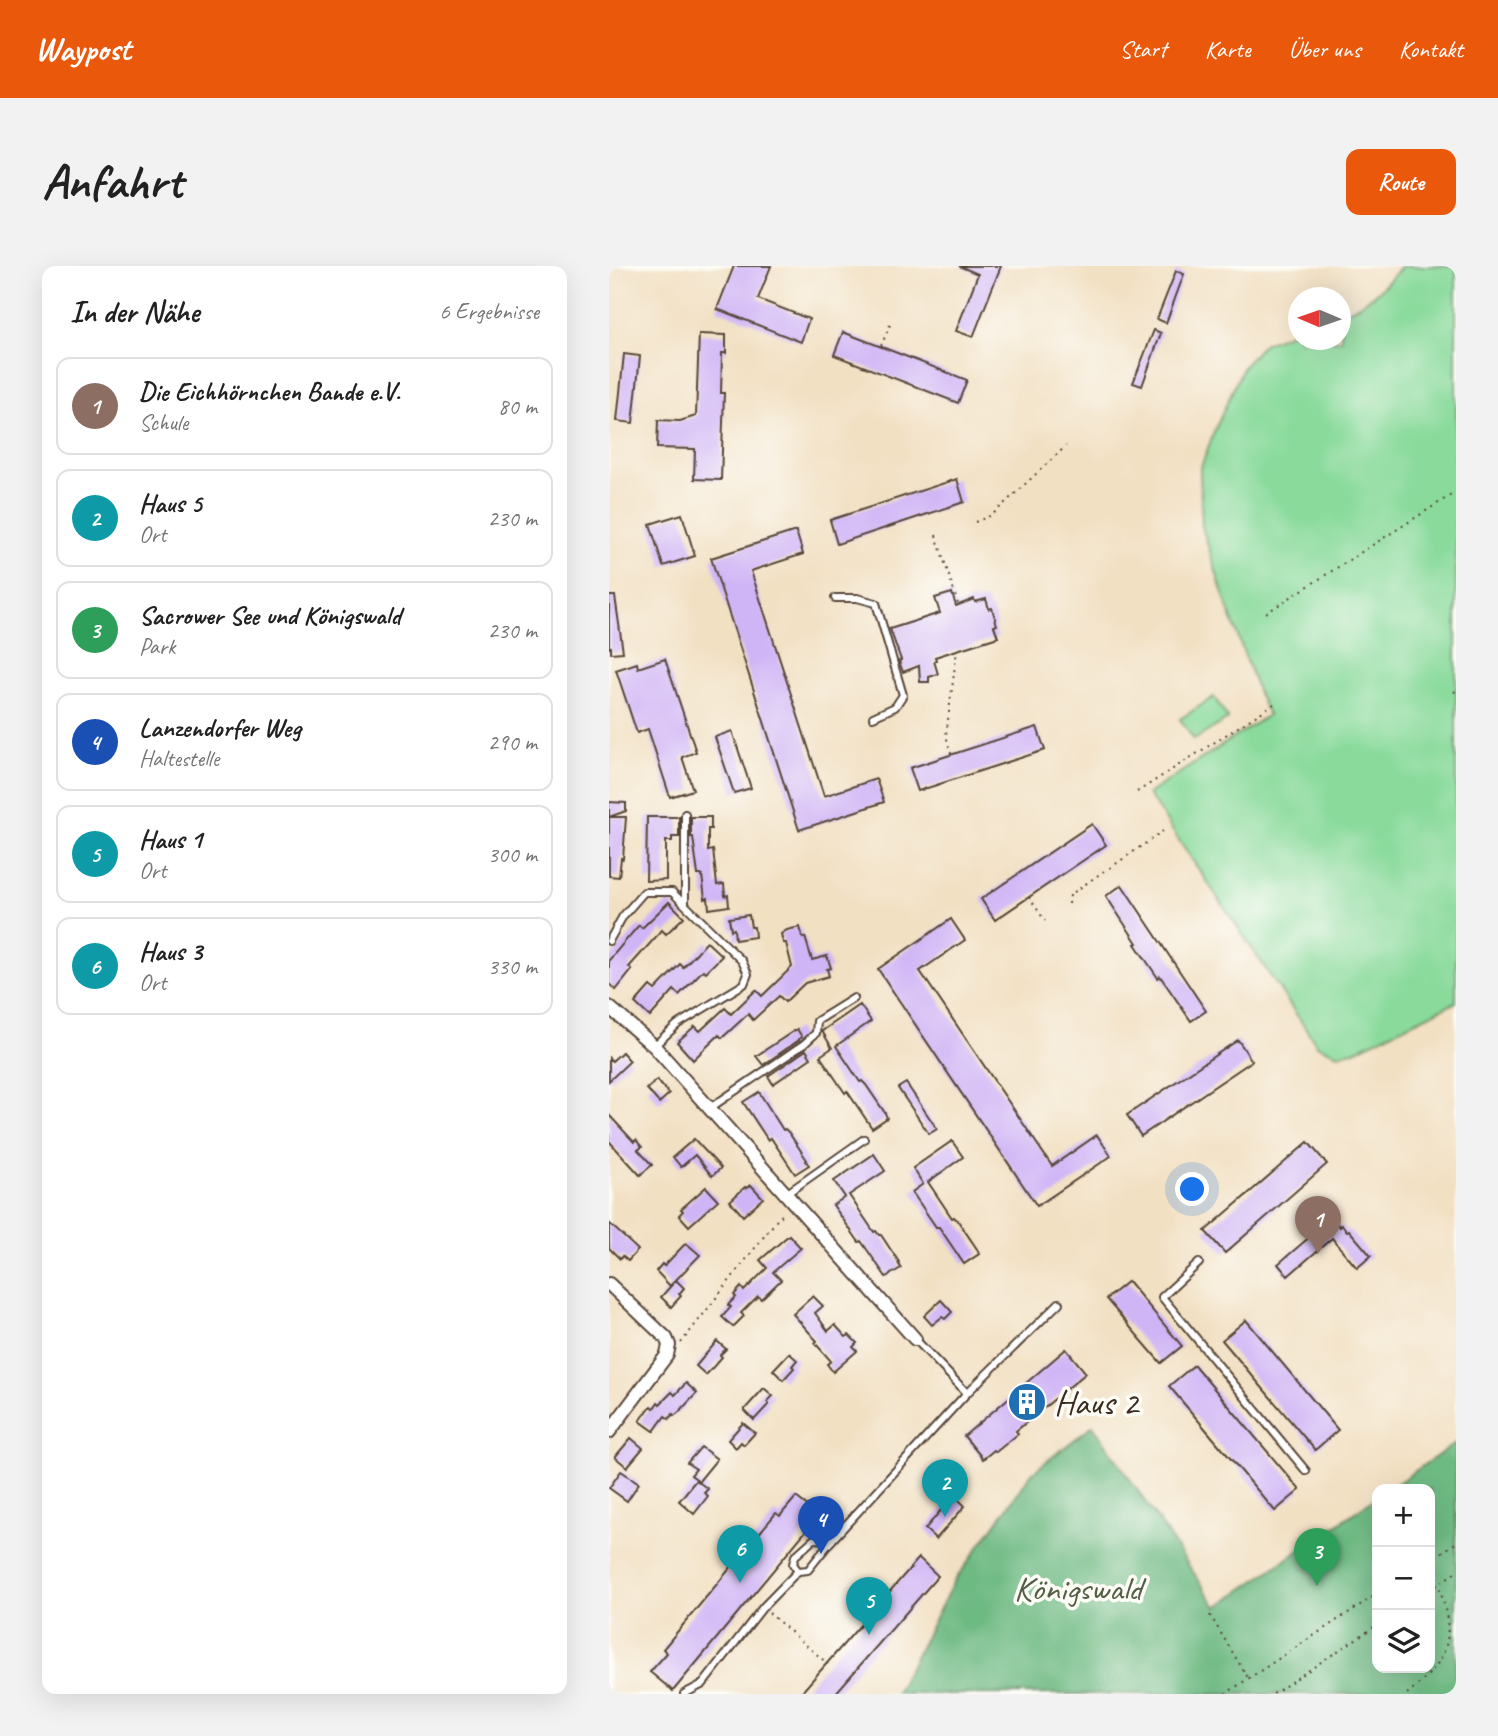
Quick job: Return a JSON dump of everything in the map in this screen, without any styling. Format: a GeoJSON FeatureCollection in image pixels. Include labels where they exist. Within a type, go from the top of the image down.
{"type":"FeatureCollection","features":[{"type":"Feature","properties":{"kind":"street"},"geometry":{"type":"LineString","coordinates":[[609,1007],[654,1046],[915,1339]]}},
{"type":"Feature","properties":{"kind":"street"},"geometry":{"type":"LineString","coordinates":[[609,1284],[666,1338],[669,1345],[667,1355],[609,1432]]}},
{"type":"Feature","properties":{"kind":"lane"},"geometry":{"type":"LineString","coordinates":[[835,598],[857,598],[876,603],[903,695],[895,707],[873,717]]}},
{"type":"Feature","properties":{"kind":"lane"},"geometry":{"type":"LineString","coordinates":[[685,814],[685,904]]}},
{"type":"Feature","properties":{"kind":"lane"},"geometry":{"type":"LineString","coordinates":[[609,941],[623,916],[644,892],[672,892],[742,961],[748,974],[744,984],[678,1024],[654,1046]]}},
{"type":"Feature","properties":{"kind":"lane"},"geometry":{"type":"LineString","coordinates":[[710,1108],[804,1044],[816,1033],[817,1021],[854,998]]}},
{"type":"Feature","properties":{"kind":"lane"},"geometry":{"type":"LineString","coordinates":[[790,1198],[864,1139]]}},
{"type":"Feature","properties":{"kind":"lane"},"geometry":{"type":"LineString","coordinates":[[1199,1263],[1162,1297],[1306,1471]]}},
{"type":"Feature","properties":{"kind":"lane"},"geometry":{"type":"LineString","coordinates":[[684,1694],[703,1684],[764,1608],[798,1572],[808,1570],[832,1540],[967,1393],[1059,1303]]}},
{"type":"Feature","properties":{"kind":"lane"},"geometry":{"type":"LineString","coordinates":[[915,1339],[967,1393]]}},
{"type":"Feature","properties":{"kind":"lane"},"geometry":{"type":"LineString","coordinates":[[798,1572],[793,1564],[795,1556],[814,1539],[832,1540]]}},
{"type":"Feature","properties":{"kind":"path"},"geometry":{"type":"LineString","coordinates":[[881,346],[890,325]]}},
{"type":"Feature","properties":{"kind":"path"},"geometry":{"type":"LineString","coordinates":[[975,522],[992,515],[1066,446]]}},
{"type":"Feature","properties":{"kind":"path"},"geometry":{"type":"LineString","coordinates":[[1266,613],[1451,495]]}},
{"type":"Feature","properties":{"kind":"path"},"geometry":{"type":"LineString","coordinates":[[936,535],[959,607]]}},
{"type":"Feature","properties":{"kind":"path"},"geometry":{"type":"LineString","coordinates":[[951,754],[946,735],[957,650]]}},
{"type":"Feature","properties":{"kind":"path"},"geometry":{"type":"LineString","coordinates":[[1137,792],[1274,704]]}},
{"type":"Feature","properties":{"kind":"path"},"geometry":{"type":"LineString","coordinates":[[1110,868],[1163,831]]}},
{"type":"Feature","properties":{"kind":"path"},"geometry":{"type":"LineString","coordinates":[[1069,904],[1070,895],[1104,871]]}},
{"type":"Feature","properties":{"kind":"path"},"geometry":{"type":"LineString","coordinates":[[1029,897],[1045,920]]}},
{"type":"Feature","properties":{"kind":"path"},"geometry":{"type":"LineString","coordinates":[[669,1345],[681,1342],[776,1221],[790,1198]]}},
{"type":"Feature","properties":{"kind":"path"},"geometry":{"type":"LineString","coordinates":[[1435,1557],[1456,1543]]}},
{"type":"Feature","properties":{"kind":"path"},"geometry":{"type":"LineString","coordinates":[[1435,1586],[1456,1572]]}},
{"type":"Feature","properties":{"kind":"path"},"geometry":{"type":"LineString","coordinates":[[1407,1694],[1430,1675],[1446,1656],[1451,1629],[1447,1606],[1438,1584]]}},
{"type":"Feature","properties":{"kind":"path"},"geometry":{"type":"LineString","coordinates":[[1225,1694],[1372,1597]]}},
{"type":"Feature","properties":{"kind":"path"},"geometry":{"type":"LineString","coordinates":[[764,1608],[828,1664]]}},
{"type":"Feature","properties":{"kind":"path"},"geometry":{"type":"LineString","coordinates":[[1210,1615],[1248,1679]]}},
{"type":"Feature","properties":{"kind":"path"},"geometry":{"type":"LineString","coordinates":[[1273,1694],[1372,1628]]}},
{"type":"Feature","properties":{"kind":"green space"},"geometry":{"type":"Polygon","coordinates":[[[1402,266],[1456,266],[1456,1002],[1353,1051],[1338,1054],[1317,1045],[1148,794],[1268,715],[1223,594],[1202,526],[1200,470],[1243,367],[1263,344],[1288,334],[1288,350],[1351,350],[1351,309],[1375,294],[1402,266]]]}},
{"type":"Feature","properties":{"kind":"green space"},"geometry":{"type":"Polygon","coordinates":[[[1214,697],[1228,719],[1194,740],[1180,719],[1214,697]]]}},
{"type":"Feature","properties":{"kind":"green space","name":"Königswald"},"geometry":{"type":"Polygon","coordinates":[[[1093,1425],[1217,1607],[1372,1500],[1372,1673],[1435,1673],[1435,1484],[1396,1484],[1456,1443],[1456,1694],[896,1694],[953,1583],[1032,1473],[1093,1425]]]}},
{"type":"Feature","properties":{"kind":"building"},"geometry":{"type":"Polygon","coordinates":[[[734,266],[771,266],[758,299],[809,319],[801,342],[717,309],[734,266]]]}},
{"type":"Feature","properties":{"kind":"building"},"geometry":{"type":"Polygon","coordinates":[[[959,266],[1001,266],[973,337],[956,331],[978,274],[959,266]]]}},
{"type":"Feature","properties":{"kind":"building"},"geometry":{"type":"Polygon","coordinates":[[[1176,271],[1184,274],[1166,323],[1157,319],[1176,271]]]}},
{"type":"Feature","properties":{"kind":"building"},"geometry":{"type":"Polygon","coordinates":[[[1154,330],[1161,333],[1142,386],[1133,383],[1154,330]]]}},
{"type":"Feature","properties":{"kind":"building"},"geometry":{"type":"Polygon","coordinates":[[[843,332],[967,380],[958,403],[834,355],[843,332]]]}},
{"type":"Feature","properties":{"kind":"building"},"geometry":{"type":"Polygon","coordinates":[[[699,334],[726,335],[726,353],[722,353],[721,393],[724,393],[721,480],[694,479],[695,449],[657,448],[658,420],[680,421],[696,416],[699,334]]]}},
{"type":"Feature","properties":{"kind":"building"},"geometry":{"type":"Polygon","coordinates":[[[624,354],[640,356],[633,423],[617,421],[624,354]]]}},
{"type":"Feature","properties":{"kind":"building"},"geometry":{"type":"Polygon","coordinates":[[[957,479],[964,502],[837,544],[830,520],[957,479]]]}},
{"type":"Feature","properties":{"kind":"building"},"geometry":{"type":"Polygon","coordinates":[[[682,514],[695,556],[663,566],[650,524],[682,514]]]}},
{"type":"Feature","properties":{"kind":"building"},"geometry":{"type":"Polygon","coordinates":[[[796,531],[803,554],[751,571],[824,796],[876,779],[884,802],[799,830],[711,558],[796,531]]]}},
{"type":"Feature","properties":{"kind":"building"},"geometry":{"type":"Polygon","coordinates":[[[952,593],[956,606],[974,599],[975,602],[986,599],[989,609],[992,608],[998,637],[935,657],[938,674],[929,677],[929,682],[920,682],[919,666],[903,672],[890,629],[940,613],[935,598],[952,593]]]}},
{"type":"Feature","properties":{"kind":"building"},"geometry":{"type":"Polygon","coordinates":[[[609,596],[615,596],[623,652],[611,653],[611,647],[609,648],[609,596]]]}},
{"type":"Feature","properties":{"kind":"building"},"geometry":{"type":"Polygon","coordinates":[[[665,659],[696,752],[682,757],[693,790],[670,797],[648,729],[637,733],[616,670],[637,663],[638,668],[665,659]]]}},
{"type":"Feature","properties":{"kind":"building"},"geometry":{"type":"Polygon","coordinates":[[[1037,727],[1045,750],[918,791],[910,768],[1037,727]]]}},
{"type":"Feature","properties":{"kind":"building"},"geometry":{"type":"Polygon","coordinates":[[[732,731],[751,788],[734,793],[715,737],[732,731]]]}},
{"type":"Feature","properties":{"kind":"building"},"geometry":{"type":"Polygon","coordinates":[[[609,802],[626,803],[626,811],[609,817],[609,802]]]}},
{"type":"Feature","properties":{"kind":"building"},"geometry":{"type":"Polygon","coordinates":[[[609,817],[626,817],[619,877],[609,876],[609,817]]]}},
{"type":"Feature","properties":{"kind":"building"},"geometry":{"type":"Polygon","coordinates":[[[647,817],[679,817],[679,837],[666,841],[666,880],[646,881],[647,817]]]}},
{"type":"Feature","properties":{"kind":"building"},"geometry":{"type":"Polygon","coordinates":[[[691,817],[711,817],[708,851],[713,850],[717,885],[724,884],[729,906],[709,909],[702,875],[698,875],[691,837],[691,817]]]}},
{"type":"Feature","properties":{"kind":"building"},"geometry":{"type":"Polygon","coordinates":[[[1092,824],[1106,845],[995,920],[981,899],[1092,824]]]}},
{"type":"Feature","properties":{"kind":"building"},"geometry":{"type":"Polygon","coordinates":[[[1122,885],[1206,1011],[1191,1021],[1160,976],[1158,978],[1106,896],[1122,885]]]}},
{"type":"Feature","properties":{"kind":"building"},"geometry":{"type":"Polygon","coordinates":[[[669,902],[684,917],[666,934],[662,930],[629,967],[632,970],[616,990],[609,984],[609,960],[639,925],[642,928],[669,902]]]}},
{"type":"Feature","properties":{"kind":"building"},"geometry":{"type":"Polygon","coordinates":[[[749,915],[755,937],[735,940],[729,918],[749,915]]]}},
{"type":"Feature","properties":{"kind":"building"},"geometry":{"type":"Polygon","coordinates":[[[951,919],[965,940],[920,971],[1052,1166],[1097,1135],[1111,1156],[1037,1206],[878,969],[951,919]]]}},
{"type":"Feature","properties":{"kind":"building"},"geometry":{"type":"Polygon","coordinates":[[[800,927],[812,960],[827,956],[831,968],[827,969],[829,976],[805,983],[785,1002],[779,996],[753,1020],[748,1014],[722,1038],[719,1035],[693,1060],[677,1042],[695,1026],[700,1031],[725,1008],[731,1014],[756,990],[762,996],[792,967],[781,934],[800,927]]]}},
{"type":"Feature","properties":{"kind":"building"},"geometry":{"type":"Polygon","coordinates":[[[707,942],[722,956],[706,972],[703,970],[679,995],[674,990],[650,1017],[635,1003],[650,986],[655,990],[680,964],[683,967],[707,942]]]}},
{"type":"Feature","properties":{"kind":"building"},"geometry":{"type":"Polygon","coordinates":[[[860,1005],[871,1021],[836,1046],[885,1113],[887,1118],[872,1128],[820,1056],[832,1048],[822,1031],[860,1005]]]}},
{"type":"Feature","properties":{"kind":"building"},"geometry":{"type":"Polygon","coordinates":[[[797,1029],[802,1037],[763,1065],[756,1056],[797,1029]]]}},
{"type":"Feature","properties":{"kind":"building"},"geometry":{"type":"Polygon","coordinates":[[[1238,1040],[1252,1061],[1141,1136],[1127,1115],[1238,1040]]]}},
{"type":"Feature","properties":{"kind":"building"},"geometry":{"type":"Polygon","coordinates":[[[806,1050],[811,1058],[773,1084],[768,1076],[806,1050]]]}},
{"type":"Feature","properties":{"kind":"building"},"geometry":{"type":"Polygon","coordinates":[[[622,1052],[630,1061],[609,1081],[609,1058],[612,1061],[622,1052]]]}},
{"type":"Feature","properties":{"kind":"building"},"geometry":{"type":"Polygon","coordinates":[[[657,1080],[669,1094],[659,1103],[647,1089],[657,1080]]]}},
{"type":"Feature","properties":{"kind":"building"},"geometry":{"type":"Polygon","coordinates":[[[906,1083],[937,1129],[929,1134],[898,1088],[906,1083]]]}},
{"type":"Feature","properties":{"kind":"building"},"geometry":{"type":"Polygon","coordinates":[[[759,1092],[783,1130],[789,1133],[807,1160],[809,1165],[795,1174],[743,1102],[759,1092]]]}},
{"type":"Feature","properties":{"kind":"building"},"geometry":{"type":"Polygon","coordinates":[[[609,1115],[634,1142],[636,1140],[642,1147],[638,1150],[652,1165],[640,1175],[609,1141],[609,1115]]]}},
{"type":"Feature","properties":{"kind":"building"},"geometry":{"type":"Polygon","coordinates":[[[694,1139],[721,1168],[712,1176],[695,1155],[681,1167],[673,1157],[694,1139]]]}},
{"type":"Feature","properties":{"kind":"building"},"geometry":{"type":"Polygon","coordinates":[[[952,1141],[963,1157],[928,1182],[977,1249],[979,1254],[964,1264],[912,1192],[923,1184],[913,1168],[952,1141]]]}},
{"type":"Feature","properties":{"kind":"building"},"geometry":{"type":"Polygon","coordinates":[[[1308,1142],[1327,1164],[1225,1253],[1205,1231],[1308,1142]]]}},
{"type":"Feature","properties":{"kind":"building"},"geometry":{"type":"Polygon","coordinates":[[[874,1154],[885,1171],[849,1195],[899,1262],[901,1268],[886,1277],[833,1205],[845,1197],[834,1181],[874,1154]]]}},
{"type":"Feature","properties":{"kind":"building"},"geometry":{"type":"Polygon","coordinates":[[[751,1185],[763,1198],[743,1216],[730,1201],[751,1185]]]}},
{"type":"Feature","properties":{"kind":"building"},"geometry":{"type":"Polygon","coordinates":[[[706,1187],[718,1200],[689,1226],[679,1215],[683,1211],[681,1209],[706,1187]]]}},
{"type":"Feature","properties":{"kind":"building"},"geometry":{"type":"Polygon","coordinates":[[[1332,1218],[1340,1227],[1342,1225],[1349,1230],[1371,1256],[1357,1268],[1332,1238],[1288,1276],[1278,1264],[1332,1218]]]}},
{"type":"Feature","properties":{"kind":"building"},"geometry":{"type":"Polygon","coordinates":[[[609,1223],[638,1250],[628,1261],[622,1256],[620,1259],[609,1248],[609,1223]]]}},
{"type":"Feature","properties":{"kind":"building"},"geometry":{"type":"Polygon","coordinates":[[[789,1235],[801,1248],[773,1272],[781,1280],[761,1299],[758,1296],[741,1313],[744,1316],[733,1327],[722,1317],[731,1307],[728,1305],[736,1297],[734,1295],[741,1287],[744,1291],[767,1268],[760,1260],[789,1235]]]}},
{"type":"Feature","properties":{"kind":"building"},"geometry":{"type":"Polygon","coordinates":[[[686,1243],[700,1255],[670,1286],[656,1271],[686,1243]]]}},
{"type":"Feature","properties":{"kind":"building"},"geometry":{"type":"Polygon","coordinates":[[[676,1280],[684,1288],[671,1307],[661,1297],[676,1280]]]}},
{"type":"Feature","properties":{"kind":"building"},"geometry":{"type":"Polygon","coordinates":[[[1128,1281],[1182,1346],[1161,1363],[1106,1299],[1128,1281]]]}},
{"type":"Feature","properties":{"kind":"building"},"geometry":{"type":"Polygon","coordinates":[[[813,1296],[823,1306],[815,1313],[828,1331],[835,1325],[846,1337],[849,1335],[857,1343],[853,1347],[857,1351],[833,1372],[827,1364],[831,1361],[793,1314],[813,1296]]]}},
{"type":"Feature","properties":{"kind":"building"},"geometry":{"type":"Polygon","coordinates":[[[941,1300],[952,1312],[932,1325],[924,1316],[941,1300]]]}},
{"type":"Feature","properties":{"kind":"building"},"geometry":{"type":"Polygon","coordinates":[[[1246,1320],[1338,1430],[1315,1450],[1222,1340],[1246,1320]]]}},
{"type":"Feature","properties":{"kind":"building"},"geometry":{"type":"Polygon","coordinates":[[[717,1341],[726,1349],[706,1375],[696,1366],[717,1341]]]}},
{"type":"Feature","properties":{"kind":"building","name":"Haus 2"},"geometry":{"type":"Polygon","coordinates":[[[1066,1349],[1086,1373],[1016,1431],[1018,1434],[983,1459],[964,1436],[1066,1349]]]}},
{"type":"Feature","properties":{"kind":"building"},"geometry":{"type":"Polygon","coordinates":[[[789,1353],[797,1360],[792,1366],[794,1368],[783,1380],[773,1370],[789,1353]]]}},
{"type":"Feature","properties":{"kind":"building"},"geometry":{"type":"Polygon","coordinates":[[[1194,1365],[1300,1490],[1275,1511],[1169,1386],[1194,1365]]]}},
{"type":"Feature","properties":{"kind":"building"},"geometry":{"type":"Polygon","coordinates":[[[686,1383],[697,1393],[679,1412],[669,1419],[665,1416],[654,1431],[640,1421],[651,1406],[654,1408],[658,1402],[660,1404],[672,1392],[675,1395],[686,1383]]]}},
{"type":"Feature","properties":{"kind":"building"},"geometry":{"type":"Polygon","coordinates":[[[764,1388],[773,1396],[754,1420],[744,1410],[764,1388]]]}},
{"type":"Feature","properties":{"kind":"building"},"geometry":{"type":"Polygon","coordinates":[[[743,1423],[755,1433],[744,1445],[741,1442],[736,1448],[728,1440],[743,1423]]]}},
{"type":"Feature","properties":{"kind":"building"},"geometry":{"type":"Polygon","coordinates":[[[631,1438],[643,1448],[627,1467],[615,1457],[631,1438]]]}},
{"type":"Feature","properties":{"kind":"building"},"geometry":{"type":"Polygon","coordinates":[[[701,1447],[717,1459],[699,1481],[691,1475],[696,1469],[687,1463],[701,1447]]]}},
{"type":"Feature","properties":{"kind":"building"},"geometry":{"type":"Polygon","coordinates":[[[621,1471],[639,1483],[627,1501],[609,1488],[621,1471]]]}},
{"type":"Feature","properties":{"kind":"building"},"geometry":{"type":"Polygon","coordinates":[[[696,1480],[708,1489],[704,1493],[708,1496],[694,1514],[679,1501],[696,1480]]]}},
{"type":"Feature","properties":{"kind":"building"},"geometry":{"type":"Polygon","coordinates":[[[954,1495],[965,1506],[936,1539],[925,1529],[954,1495]]]}},
{"type":"Feature","properties":{"kind":"building"},"geometry":{"type":"Polygon","coordinates":[[[796,1497],[819,1515],[673,1691],[650,1672],[667,1653],[663,1649],[776,1513],[780,1516],[796,1497]]]}},
{"type":"Feature","properties":{"kind":"building"},"geometry":{"type":"Polygon","coordinates":[[[919,1558],[938,1576],[835,1694],[800,1694],[919,1558]]]}},
{"type":"Feature","properties":{"kind":"place","name":"Die Eichhörnchen Bande e.V."},"geometry":{"type":"Point","coordinates":[1318,1254]}},
{"type":"Feature","properties":{"kind":"place","name":"Haus 2"},"geometry":{"type":"Point","coordinates":[1027,1402]}},
{"type":"Feature","properties":{"kind":"place","name":"Haus 5"},"geometry":{"type":"Point","coordinates":[945,1517]}},
{"type":"Feature","properties":{"kind":"place","name":"Lanzendorfer Weg"},"geometry":{"type":"Point","coordinates":[821,1554]}},
{"type":"Feature","properties":{"kind":"place","name":"Haus 3"},"geometry":{"type":"Point","coordinates":[740,1583]}},
{"type":"Feature","properties":{"kind":"place","name":"Sacrower See und Königswald"},"geometry":{"type":"Point","coordinates":[1317,1586]}},
{"type":"Feature","properties":{"kind":"place","name":"Haus 1"},"geometry":{"type":"Point","coordinates":[869,1635]}}]}
